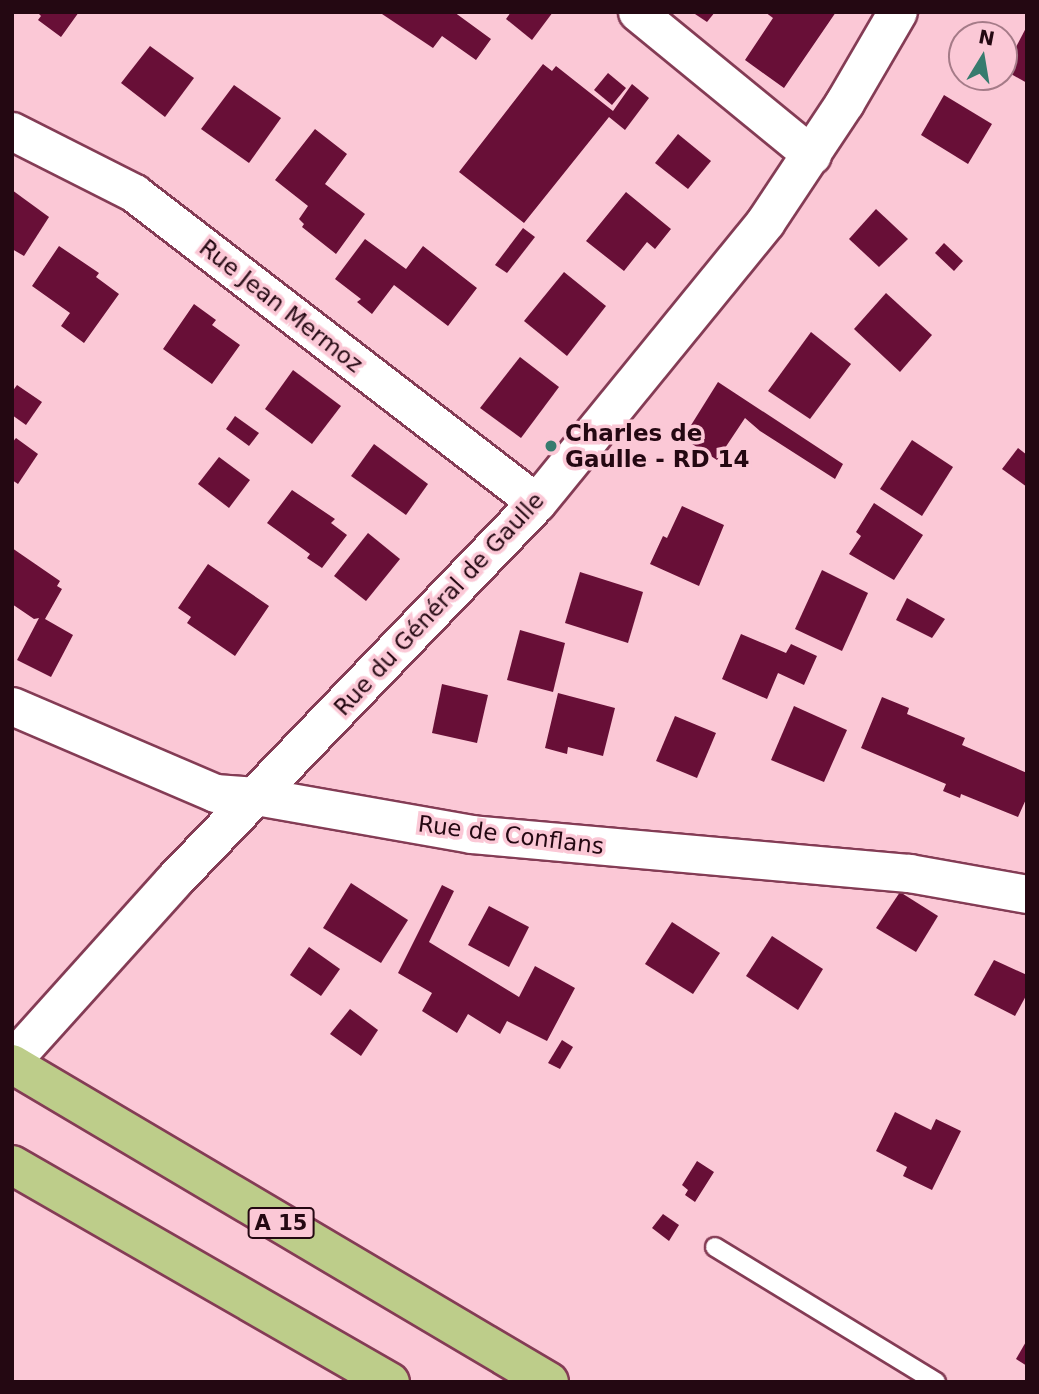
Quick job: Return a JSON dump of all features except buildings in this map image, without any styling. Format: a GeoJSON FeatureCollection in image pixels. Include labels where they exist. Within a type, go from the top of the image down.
{"type":"FeatureCollection","features":[{"type":"Feature","properties":{"kind":"highway","name":"A 15"},"geometry":{"type":"LineString","coordinates":[[12,1063],[549,1382]]}},
{"type":"Feature","properties":{"kind":"highway"},"geometry":{"type":"LineString","coordinates":[[12,1165],[390,1382]]}},
{"type":"Feature","properties":{"kind":"street"},"geometry":{"type":"LineString","coordinates":[[637,12],[812,155]]}},
{"type":"Feature","properties":{"kind":"street","name":"Rue du Général de Gaulle"},"geometry":{"type":"LineString","coordinates":[[12,1063],[125,935],[537,503],[766,222],[812,155],[898,12]]}},
{"type":"Feature","properties":{"kind":"street","name":"Rue Jean Mermoz"},"geometry":{"type":"LineString","coordinates":[[12,131],[134,193],[537,503]]}},
{"type":"Feature","properties":{"kind":"street","name":"Rue de Conflans"},"geometry":{"type":"LineString","coordinates":[[12,706],[215,793],[256,796],[471,834],[909,873],[1027,894]]}},
{"type":"Feature","properties":{"kind":"lane"},"geometry":{"type":"LineString","coordinates":[[715,1247],[936,1382]]}},
{"type":"Feature","properties":{"kind":"place","name":"Charles de Gaulle - RD 14"},"geometry":{"type":"Point","coordinates":[551,446]}}]}
